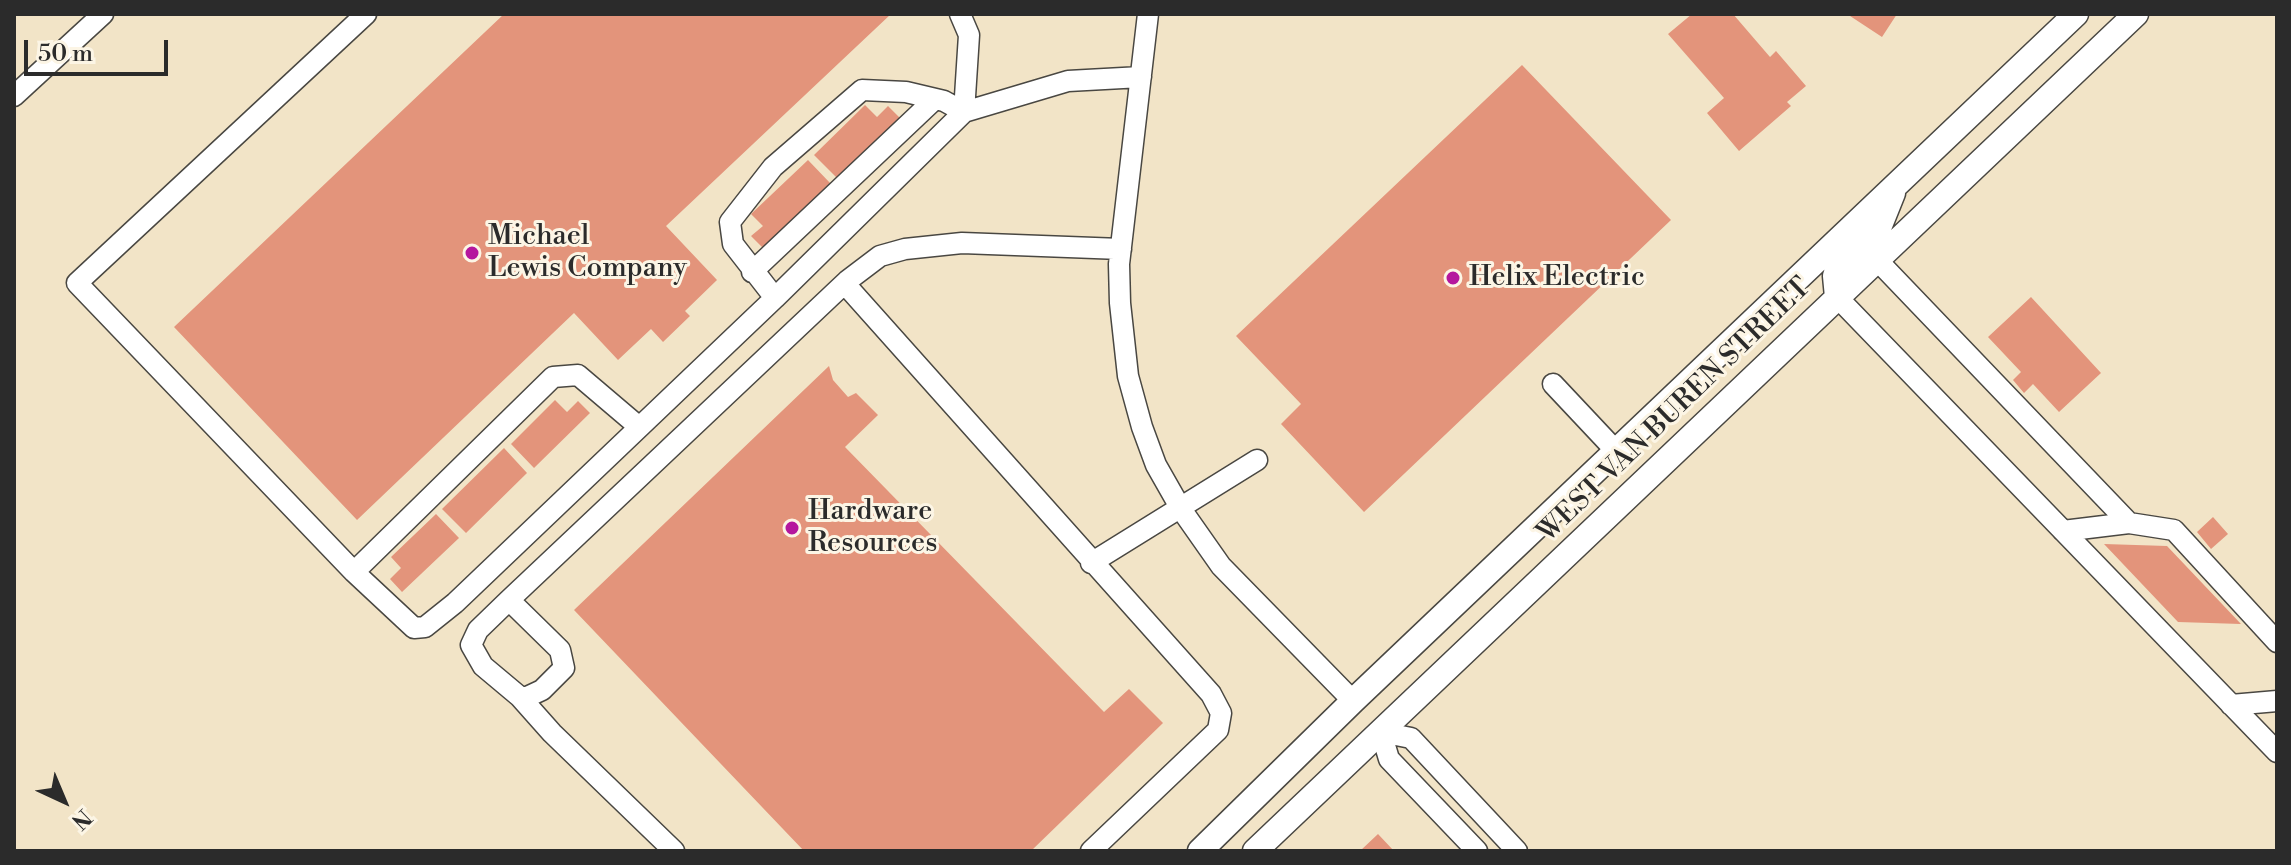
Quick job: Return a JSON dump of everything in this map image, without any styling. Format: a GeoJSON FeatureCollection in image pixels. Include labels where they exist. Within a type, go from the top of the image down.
{"type":"FeatureCollection","features":[{"type":"Feature","properties":{"kind":"main road","name":"WEST VAN BUREN STREET"},"geometry":{"type":"LineString","coordinates":[[1200,851],[1353,701],[2076,14]]}},
{"type":"Feature","properties":{"kind":"main road","name":"WEST VAN BUREN STREET"},"geometry":{"type":"LineString","coordinates":[[1255,851],[2136,14]]}},
{"type":"Feature","properties":{"kind":"main road"},"geometry":{"type":"LineString","coordinates":[[1837,297],[1835,276],[1838,267],[1879,228],[1895,186]]}},
{"type":"Feature","properties":{"kind":"main road"},"geometry":{"type":"LineString","coordinates":[[1353,701],[1381,732]]}},
{"type":"Feature","properties":{"kind":"street"},"geometry":{"type":"LineString","coordinates":[[14,96],[103,14]]}},
{"type":"Feature","properties":{"kind":"street"},"geometry":{"type":"LineString","coordinates":[[366,14],[77,283],[354,572],[414,628],[425,627],[455,603],[775,298],[964,112],[1068,81],[1141,77]]}},
{"type":"Feature","properties":{"kind":"street"},"geometry":{"type":"LineString","coordinates":[[960,14],[969,35],[964,112]]}},
{"type":"Feature","properties":{"kind":"street"},"geometry":{"type":"LineString","coordinates":[[1148,14],[1121,249],[1120,303],[1128,376],[1142,427],[1156,465],[1181,509],[1221,566],[1353,701]]}},
{"type":"Feature","properties":{"kind":"street"},"geometry":{"type":"LineString","coordinates":[[775,298],[733,244],[730,222],[773,167],[862,90],[906,92],[935,99],[964,112]]}},
{"type":"Feature","properties":{"kind":"street"},"geometry":{"type":"LineString","coordinates":[[752,272],[935,99]]}},
{"type":"Feature","properties":{"kind":"street"},"geometry":{"type":"LineString","coordinates":[[674,851],[552,733],[520,697],[483,666],[471,645],[478,630],[845,284],[880,256],[905,249],[962,243],[1121,249]]}},
{"type":"Feature","properties":{"kind":"street"},"geometry":{"type":"LineString","coordinates":[[1877,260],[2129,523]]}},
{"type":"Feature","properties":{"kind":"street"},"geometry":{"type":"LineString","coordinates":[[845,284],[1211,694],[1221,713],[1218,730],[1091,851]]}},
{"type":"Feature","properties":{"kind":"street"},"geometry":{"type":"LineString","coordinates":[[1837,297],[2277,752]]}},
{"type":"Feature","properties":{"kind":"street"},"geometry":{"type":"LineString","coordinates":[[354,572],[553,377],[578,375],[638,426]]}},
{"type":"Feature","properties":{"kind":"street"},"geometry":{"type":"LineString","coordinates":[[1553,384],[1616,451]]}},
{"type":"Feature","properties":{"kind":"street"},"geometry":{"type":"LineString","coordinates":[[1091,563],[1257,460]]}},
{"type":"Feature","properties":{"kind":"street"},"geometry":{"type":"LineString","coordinates":[[2063,531],[2129,523],[2174,530],[2277,642]]}},
{"type":"Feature","properties":{"kind":"street"},"geometry":{"type":"LineString","coordinates":[[509,600],[560,650],[564,668],[542,690],[520,697]]}},
{"type":"Feature","properties":{"kind":"street"},"geometry":{"type":"LineString","coordinates":[[2231,705],[2277,701]]}},
{"type":"Feature","properties":{"kind":"street"},"geometry":{"type":"LineString","coordinates":[[1477,851],[1389,759],[1381,732],[1411,738],[1517,851]]}},
{"type":"Feature","properties":{"kind":"building","name":"Michael Lewis Company"},"geometry":{"type":"Polygon","coordinates":[[[504,14],[891,14],[666,226],[717,280],[685,311],[690,316],[663,342],[651,329],[618,360],[574,313],[357,520],[174,327],[504,14]]]}},
{"type":"Feature","properties":{"kind":"building"},"geometry":{"type":"Polygon","coordinates":[[[1692,14],[1733,14],[1770,57],[1776,51],[1806,86],[1787,102],[1791,106],[1739,151],[1707,113],[1724,98],[1668,34],[1692,14]]]}},
{"type":"Feature","properties":{"kind":"building"},"geometry":{"type":"Polygon","coordinates":[[[1847,14],[1897,14],[1882,37],[1847,14]]]}},
{"type":"Feature","properties":{"kind":"building","name":"Helix Electric"},"geometry":{"type":"Polygon","coordinates":[[[1522,65],[1671,220],[1364,512],[1281,424],[1301,404],[1236,336],[1522,65]]]}},
{"type":"Feature","properties":{"kind":"building"},"geometry":{"type":"Polygon","coordinates":[[[865,105],[877,117],[888,106],[900,118],[838,179],[814,155],[865,105]]]}},
{"type":"Feature","properties":{"kind":"building"},"geometry":{"type":"Polygon","coordinates":[[[808,160],[831,184],[763,248],[751,236],[763,226],[751,214],[808,160]]]}},
{"type":"Feature","properties":{"kind":"building"},"geometry":{"type":"Polygon","coordinates":[[[2031,297],[2101,373],[2059,412],[2033,384],[2024,393],[2013,380],[2021,372],[1988,337],[2031,297]]]}},
{"type":"Feature","properties":{"kind":"building","name":"Hardware Resources"},"geometry":{"type":"Polygon","coordinates":[[[829,366],[833,380],[848,397],[856,393],[878,415],[845,447],[1104,712],[1129,689],[1163,723],[1031,851],[804,851],[574,610],[829,366]]]}},
{"type":"Feature","properties":{"kind":"building"},"geometry":{"type":"Polygon","coordinates":[[[555,400],[567,412],[578,401],[590,413],[534,468],[511,444],[555,400]]]}},
{"type":"Feature","properties":{"kind":"building"},"geometry":{"type":"Polygon","coordinates":[[[504,448],[527,473],[466,533],[442,509],[504,448]]]}},
{"type":"Feature","properties":{"kind":"building"},"geometry":{"type":"Polygon","coordinates":[[[436,514],[459,538],[402,592],[390,579],[401,568],[391,557],[436,514]]]}},
{"type":"Feature","properties":{"kind":"building"},"geometry":{"type":"Polygon","coordinates":[[[2213,517],[2228,534],[2211,549],[2197,532],[2213,517]]]}},
{"type":"Feature","properties":{"kind":"building"},"geometry":{"type":"Polygon","coordinates":[[[2104,544],[2167,546],[2241,624],[2178,622],[2104,544]]]}},
{"type":"Feature","properties":{"kind":"building"},"geometry":{"type":"Polygon","coordinates":[[[1378,834],[1394,851],[1360,851],[1378,834]]]}},
{"type":"Feature","properties":{"kind":"place","name":"Michael Lewis Company"},"geometry":{"type":"Point","coordinates":[472,253]}},
{"type":"Feature","properties":{"kind":"place","name":"Helix Electric"},"geometry":{"type":"Point","coordinates":[1453,278]}},
{"type":"Feature","properties":{"kind":"place","name":"Hardware Resources"},"geometry":{"type":"Point","coordinates":[792,528]}}]}
